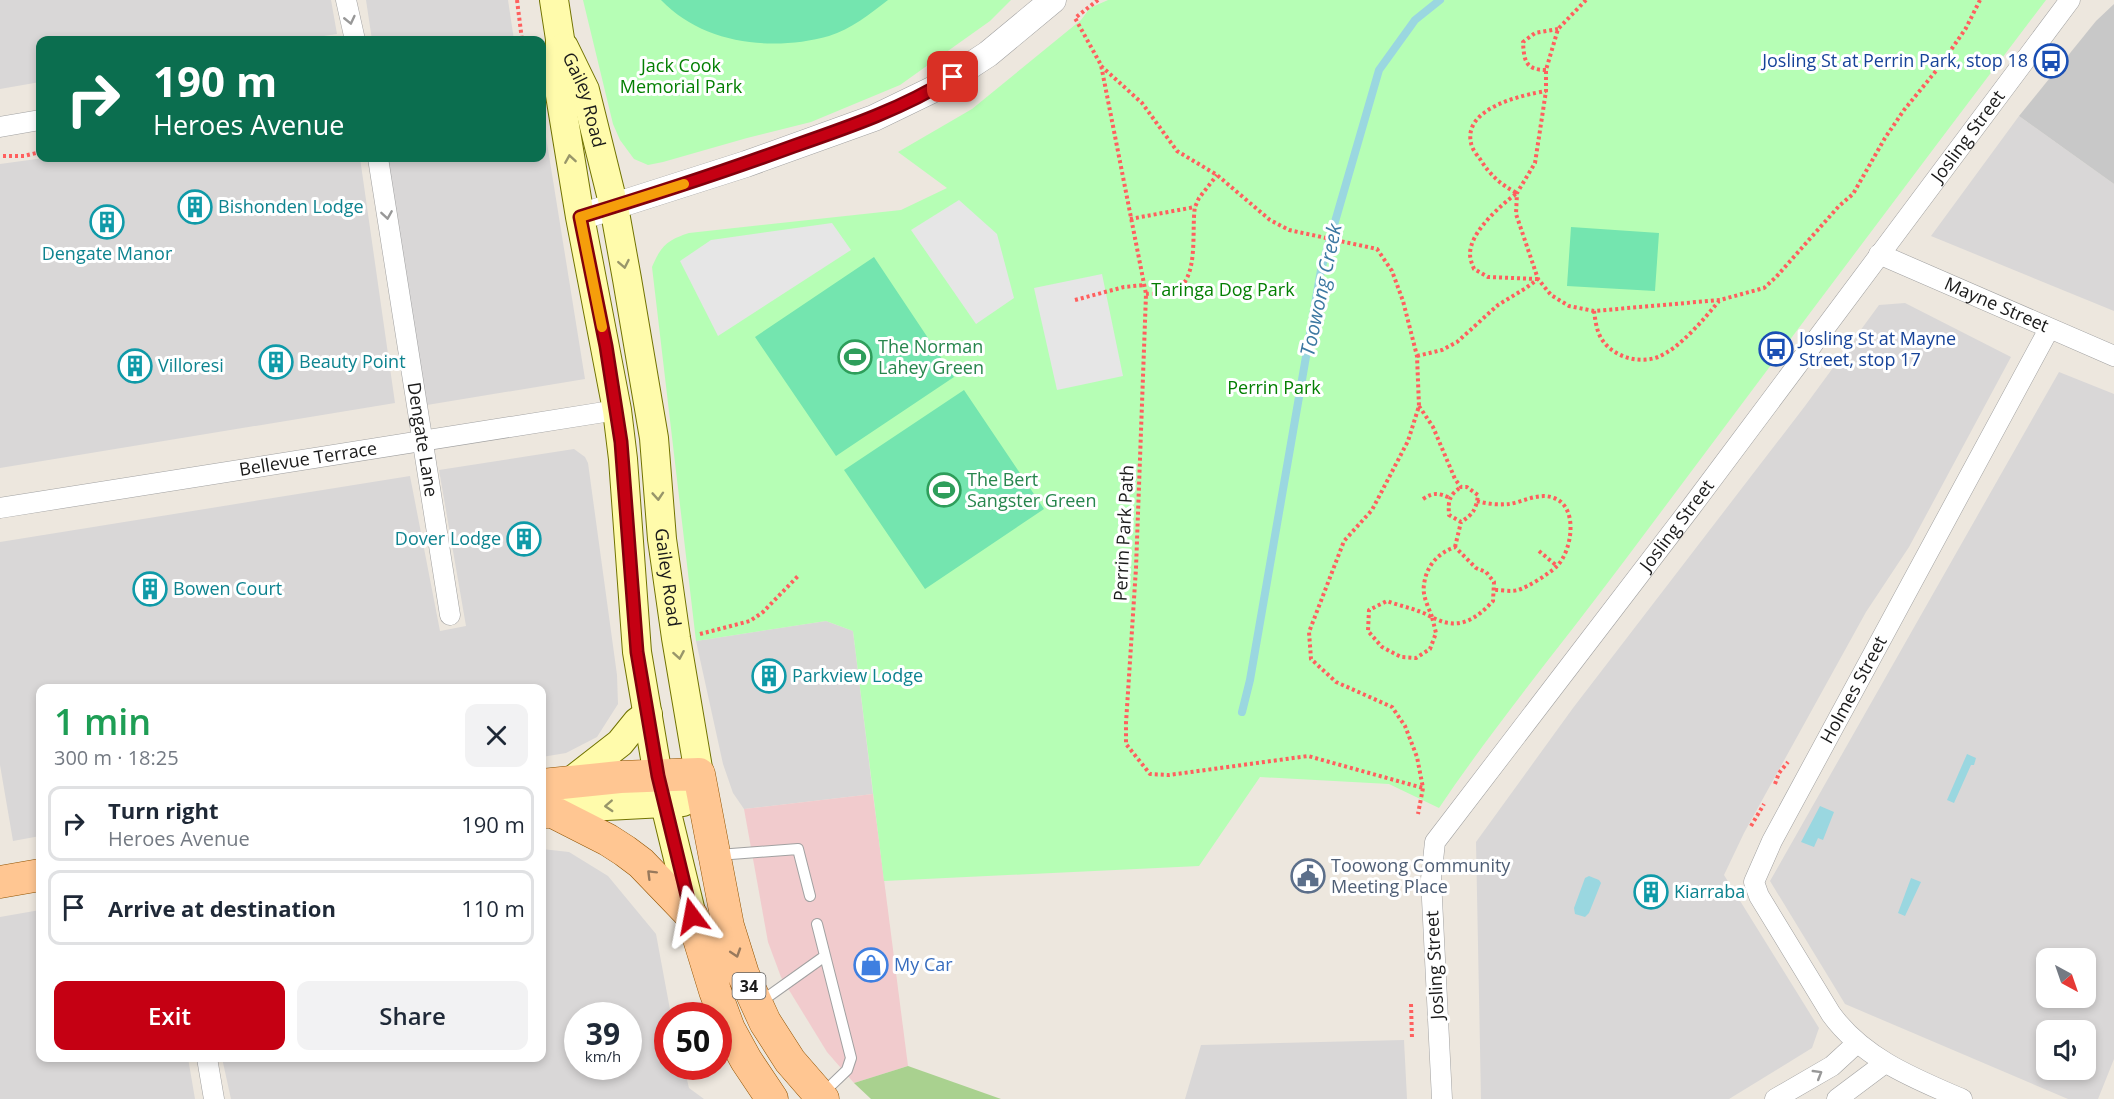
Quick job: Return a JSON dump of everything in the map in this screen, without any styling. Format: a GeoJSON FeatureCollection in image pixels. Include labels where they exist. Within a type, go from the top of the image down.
{"type":"FeatureCollection","features":[{"type":"Feature","properties":{"kind":"main road","name":"Gailey Road"},"geometry":{"type":"LineString","coordinates":[[554,0],[560,39],[560,95],[580,217],[617,410],[623,459],[637,652],[662,789],[692,916],[712,983],[729,1029],[772,1099]]}},
{"type":"Feature","properties":{"kind":"main road","name":"Gailey Road"},"geometry":{"type":"LineString","coordinates":[[560,39],[585,90],[614,207],[654,438],[662,539],[676,638],[701,787],[728,926],[743,974],[757,1005],[790,1061],[821,1097]]}},
{"type":"Feature","properties":{"kind":"main road"},"geometry":{"type":"LineString","coordinates":[[552,798],[620,743],[648,714]]}},
{"type":"Feature","properties":{"kind":"main road"},"geometry":{"type":"LineString","coordinates":[[552,798],[701,787]]}},
{"type":"Feature","properties":{"kind":"main road","name":"34"},"geometry":{"type":"LineString","coordinates":[[552,798],[625,851],[692,916]]}},
{"type":"Feature","properties":{"kind":"main road"},"geometry":{"type":"LineString","coordinates":[[0,882],[36,876]]}},
{"type":"Feature","properties":{"kind":"street"},"geometry":{"type":"LineString","coordinates":[[346,0],[354,36]]}},
{"type":"Feature","properties":{"kind":"street"},"geometry":{"type":"LineString","coordinates":[[580,217],[735,167],[874,118],[936,88],[988,54],[1053,0]]}},
{"type":"Feature","properties":{"kind":"street","name":"Josling Street"},"geometry":{"type":"LineString","coordinates":[[1442,1099],[1431,879],[1435,842],[1692,506],[2070,0]]}},
{"type":"Feature","properties":{"kind":"street"},"geometry":{"type":"LineString","coordinates":[[0,127],[36,121]]}},
{"type":"Feature","properties":{"kind":"street","name":"Dengate Lane"},"geometry":{"type":"LineString","coordinates":[[379,162],[450,615]]}},
{"type":"Feature","properties":{"kind":"street","name":"Mayne Street"},"geometry":{"type":"LineString","coordinates":[[1879,254],[2114,356]]}},
{"type":"Feature","properties":{"kind":"street","name":"Holmes Street"},"geometry":{"type":"LineString","coordinates":[[1857,1043],[1837,1023],[1826,1006],[1759,896],[1754,882],[1772,841],[2049,329]]}},
{"type":"Feature","properties":{"kind":"street","name":"Bellevue Terrace"},"geometry":{"type":"LineString","coordinates":[[0,508],[617,410]]}},
{"type":"Feature","properties":{"kind":"street"},"geometry":{"type":"LineString","coordinates":[[1775,1099],[1832,1066],[1857,1043],[1885,1063],[1962,1099]]}},
{"type":"Feature","properties":{"kind":"street"},"geometry":{"type":"LineString","coordinates":[[208,1062],[214,1099]]}},
{"type":"Feature","properties":{"kind":"street"},"geometry":{"type":"LineString","coordinates":[[1837,1099],[1885,1063]]}},
{"type":"Feature","properties":{"kind":"lane"},"geometry":{"type":"LineString","coordinates":[[714,855],[798,849],[810,896]]}},
{"type":"Feature","properties":{"kind":"lane"},"geometry":{"type":"LineString","coordinates":[[817,924],[851,1058],[847,1070],[821,1097]]}},
{"type":"Feature","properties":{"kind":"lane"},"geometry":{"type":"LineString","coordinates":[[757,1005],[825,956]]}},
{"type":"Feature","properties":{"kind":"path"},"geometry":{"type":"LineString","coordinates":[[517,0],[522,36]]}},
{"type":"Feature","properties":{"kind":"path","name":"Perrin Park Path"},"geometry":{"type":"LineString","coordinates":[[1098,0],[1075,18],[1101,65],[1146,294],[1136,568],[1126,744],[1150,774],[1169,775],[1308,756],[1423,788]]}},
{"type":"Feature","properties":{"kind":"path"},"geometry":{"type":"LineString","coordinates":[[1538,279],[1488,277],[1474,269],[1469,256],[1473,243],[1486,221],[1500,205],[1517,193],[1535,163],[1546,91],[1546,70],[1558,29],[1586,0]]}},
{"type":"Feature","properties":{"kind":"path"},"geometry":{"type":"LineString","coordinates":[[1517,193],[1516,214],[1538,279],[1551,295],[1569,306],[1594,311],[1720,300],[1764,288],[1776,278],[1839,206],[1853,194],[1885,138],[1904,110],[1940,66],[1966,28],[1980,0]]}},
{"type":"Feature","properties":{"kind":"path"},"geometry":{"type":"LineString","coordinates":[[1546,70],[1534,70],[1527,64],[1524,56],[1524,42],[1535,33],[1558,29]]}},
{"type":"Feature","properties":{"kind":"path"},"geometry":{"type":"LineString","coordinates":[[1101,65],[1142,103],[1177,151],[1217,175],[1269,220],[1289,231],[1377,249],[1392,271],[1403,301],[1417,356],[1419,406],[1408,441],[1372,510],[1344,541],[1309,632],[1311,659],[1336,682],[1392,707],[1405,726],[1417,757],[1423,788],[1418,814]]}},
{"type":"Feature","properties":{"kind":"path"},"geometry":{"type":"LineString","coordinates":[[1517,193],[1501,185],[1480,160],[1471,144],[1471,130],[1477,118],[1495,106],[1520,96],[1546,91]]}},
{"type":"Feature","properties":{"kind":"path"},"geometry":{"type":"LineString","coordinates":[[3,156],[24,156],[36,153]]}},
{"type":"Feature","properties":{"kind":"path"},"geometry":{"type":"LineString","coordinates":[[1146,294],[1165,296],[1184,285],[1190,272],[1195,207],[1199,198],[1217,175]]}},
{"type":"Feature","properties":{"kind":"path"},"geometry":{"type":"LineString","coordinates":[[1130,219],[1195,207]]}},
{"type":"Feature","properties":{"kind":"path"},"geometry":{"type":"LineString","coordinates":[[1417,356],[1442,350],[1458,342],[1498,305],[1538,279]]}},
{"type":"Feature","properties":{"kind":"path"},"geometry":{"type":"LineString","coordinates":[[1075,300],[1124,287],[1144,285]]}},
{"type":"Feature","properties":{"kind":"path"},"geometry":{"type":"LineString","coordinates":[[1594,311],[1598,333],[1607,346],[1622,356],[1640,360],[1658,357],[1673,347],[1699,325],[1720,300]]}},
{"type":"Feature","properties":{"kind":"path"},"geometry":{"type":"LineString","coordinates":[[1419,406],[1433,427],[1455,479],[1461,487]]}},
{"type":"Feature","properties":{"kind":"path"},"geometry":{"type":"LineString","coordinates":[[1455,547],[1461,522],[1472,515],[1476,509],[1478,495],[1467,487],[1461,487],[1453,492],[1448,501],[1449,514],[1461,522]]}},
{"type":"Feature","properties":{"kind":"path"},"geometry":{"type":"LineString","coordinates":[[1423,498],[1430,494],[1440,493],[1450,498]]}},
{"type":"Feature","properties":{"kind":"path"},"geometry":{"type":"LineString","coordinates":[[1477,501],[1485,504],[1509,504],[1539,496],[1554,498],[1566,506],[1570,522],[1568,549],[1557,566],[1532,584],[1516,591],[1495,590]]}},
{"type":"Feature","properties":{"kind":"path"},"geometry":{"type":"LineString","coordinates":[[1455,547],[1442,551],[1434,560],[1423,586],[1426,602],[1432,617],[1436,633],[1430,649],[1416,658],[1401,657],[1382,647],[1368,631],[1370,610],[1387,601],[1432,617],[1450,624],[1468,620],[1482,613],[1493,601],[1494,582],[1486,572],[1476,568],[1455,547]]}},
{"type":"Feature","properties":{"kind":"path"},"geometry":{"type":"LineString","coordinates":[[1539,550],[1557,566]]}},
{"type":"Feature","properties":{"kind":"path"},"geometry":{"type":"LineString","coordinates":[[690,635],[750,621],[763,612],[799,575]]}},
{"type":"Feature","properties":{"kind":"path"},"geometry":{"type":"LineString","coordinates":[[1411,1004],[1412,1038]]}},
{"type":"Feature","properties":{"kind":"shaded area"},"geometry":{"type":"Polygon","coordinates":[[[0,0],[331,0],[337,34],[324,36],[36,36],[36,83],[0,89],[0,0]]]}},
{"type":"Feature","properties":{"kind":"shaded area"},"geometry":{"type":"Polygon","coordinates":[[[366,0],[508,0],[513,36],[371,36],[366,0]]]}},
{"type":"Feature","properties":{"kind":"shaded area"},"geometry":{"type":"Polygon","coordinates":[[[2114,4],[2114,184],[2019,116],[2096,21],[2114,4]]]}},
{"type":"Feature","properties":{"kind":"shaded area"},"geometry":{"type":"Polygon","coordinates":[[[2019,116],[2114,184],[2114,311],[1931,236],[2019,116]]]}},
{"type":"Feature","properties":{"kind":"shaded area"},"geometry":{"type":"Polygon","coordinates":[[[546,137],[585,379],[427,405],[388,162],[546,162],[546,137]]]}},
{"type":"Feature","properties":{"kind":"shaded area"},"geometry":{"type":"Polygon","coordinates":[[[36,159],[36,162],[361,162],[395,403],[0,468],[0,164],[36,159]]]}},
{"type":"Feature","properties":{"kind":"shaded area"},"geometry":{"type":"Polygon","coordinates":[[[959,200],[997,234],[1014,298],[976,324],[911,230],[959,200]]]}},
{"type":"Feature","properties":{"kind":"shaded area"},"geometry":{"type":"Polygon","coordinates":[[[832,223],[851,250],[718,336],[680,261],[711,240],[832,223]]]}},
{"type":"Feature","properties":{"kind":"shaded area"},"geometry":{"type":"Polygon","coordinates":[[[1102,274],[1123,376],[1057,390],[1034,288],[1102,274]]]}},
{"type":"Feature","properties":{"kind":"shaded area"},"geometry":{"type":"Polygon","coordinates":[[[1905,303],[2011,357],[1909,547],[1866,612],[1744,833],[1724,875],[1819,1028],[1812,1048],[1729,1099],[1481,1099],[1476,842],[1573,708],[1805,406],[1879,305],[1905,303]]]}},
{"type":"Feature","properties":{"kind":"shaded area"},"geometry":{"type":"Polygon","coordinates":[[[2059,372],[2114,394],[2114,1059],[2098,1099],[2068,1099],[1845,1004],[1770,881],[2059,372]]]}},
{"type":"Feature","properties":{"kind":"shaded area"},"geometry":{"type":"Polygon","coordinates":[[[574,449],[585,457],[588,463],[617,675],[618,704],[597,737],[566,753],[546,756],[546,684],[36,684],[36,837],[13,841],[0,765],[0,542],[410,476],[440,631],[466,626],[439,470],[574,449]]]}},
{"type":"Feature","properties":{"kind":"shaded area"},"geometry":{"type":"Polygon","coordinates":[[[826,621],[853,631],[873,794],[744,809],[733,793],[723,764],[696,641],[826,621]]]}},
{"type":"Feature","properties":{"kind":"shaded area"},"geometry":{"type":"Polygon","coordinates":[[[873,794],[908,1066],[854,1083],[827,1052],[781,977],[768,942],[744,809],[873,794]]]}},
{"type":"Feature","properties":{"kind":"shaded area"},"geometry":{"type":"Polygon","coordinates":[[[546,849],[569,852],[608,876],[656,934],[669,1002],[654,1002],[654,1080],[687,1080],[689,1088],[704,1099],[231,1099],[223,1062],[546,1062],[546,849]]]}},
{"type":"Feature","properties":{"kind":"shaded area"},"geometry":{"type":"Polygon","coordinates":[[[36,911],[36,1062],[189,1062],[195,1099],[0,1099],[0,917],[36,911]]]}},
{"type":"Feature","properties":{"kind":"shaded area"},"geometry":{"type":"Polygon","coordinates":[[[1404,1040],[1407,1099],[1185,1099],[1201,1045],[1404,1040]]]}},
{"type":"Feature","properties":{"kind":"green space","name":"Jack Cook Memorial Park"},"geometry":{"type":"Polygon","coordinates":[[[583,0],[1011,0],[990,21],[900,85],[811,122],[648,165],[634,159],[620,140],[613,124],[583,0]]]}},
{"type":"Feature","properties":{"kind":"green space"},"geometry":{"type":"Polygon","coordinates":[[[661,0],[888,0],[860,21],[829,36],[807,41],[762,43],[718,35],[678,15],[661,0]]]}},
{"type":"Feature","properties":{"kind":"green space","name":"Perrin Park"},"geometry":{"type":"Polygon","coordinates":[[[1108,0],[2046,0],[1507,714],[1439,808],[1389,784],[1260,777],[1199,866],[884,881],[853,631],[826,621],[696,641],[652,267],[658,254],[666,245],[675,238],[689,233],[901,210],[947,188],[898,152],[972,109],[1081,20],[1090,8],[1108,0]]]}},
{"type":"Feature","properties":{"kind":"green space"},"geometry":{"type":"Polygon","coordinates":[[[1571,227],[1659,233],[1655,291],[1567,286],[1571,227]]]}},
{"type":"Feature","properties":{"kind":"green space","name":"The Norman Lahey Green"},"geometry":{"type":"Polygon","coordinates":[[[874,257],[954,377],[836,456],[755,337],[874,257]]]}},
{"type":"Feature","properties":{"kind":"green space","name":"The Bert Sangster Green"},"geometry":{"type":"Polygon","coordinates":[[[964,390],[1044,509],[925,589],[844,470],[964,390]]]}},
{"type":"Feature","properties":{"kind":"green space"},"geometry":{"type":"Polygon","coordinates":[[[908,1066],[1001,1099],[871,1099],[854,1083],[908,1066]]]}},
{"type":"Feature","properties":{"kind":"water"},"geometry":{"type":"Polygon","coordinates":[[[1967,754],[1976,758],[1954,803],[1947,800],[1967,754]]]}},
{"type":"Feature","properties":{"kind":"water"},"geometry":{"type":"Polygon","coordinates":[[[1820,806],[1834,812],[1823,840],[1818,838],[1814,847],[1801,842],[1820,806]]]}},
{"type":"Feature","properties":{"kind":"water"},"geometry":{"type":"Polygon","coordinates":[[[1589,876],[1601,883],[1589,913],[1585,917],[1575,914],[1574,908],[1585,878],[1589,876]]]}},
{"type":"Feature","properties":{"kind":"water"},"geometry":{"type":"Polygon","coordinates":[[[1911,878],[1921,882],[1905,916],[1898,913],[1911,878]]]}},
{"type":"Feature","properties":{"kind":"waterway","name":"Toowong Creek"},"geometry":{"type":"LineString","coordinates":[[1242,712],[1250,680],[1321,270],[1379,70],[1415,20],[1440,0]]}},
{"type":"Feature","properties":{"kind":"slow traffic"},"geometry":{"type":"LineString","coordinates":[[602,327],[580,217],[684,184]]}},
{"type":"Feature","properties":{"kind":"place","name":"Josling St at Perrin Park, stop 18"},"geometry":{"type":"Point","coordinates":[2051,61]}},
{"type":"Feature","properties":{"kind":"place","name":"Bishonden Lodge"},"geometry":{"type":"Point","coordinates":[195,207]}},
{"type":"Feature","properties":{"kind":"place","name":"Dengate Manor"},"geometry":{"type":"Point","coordinates":[107,222]}},
{"type":"Feature","properties":{"kind":"place","name":"Josling St at Mayne Street, stop 17"},"geometry":{"type":"Point","coordinates":[1776,349]}},
{"type":"Feature","properties":{"kind":"place","name":"The Norman Lahey Green"},"geometry":{"type":"Point","coordinates":[855,357]}},
{"type":"Feature","properties":{"kind":"place","name":"Beauty Point"},"geometry":{"type":"Point","coordinates":[276,362]}},
{"type":"Feature","properties":{"kind":"place","name":"Villoresi"},"geometry":{"type":"Point","coordinates":[135,366]}},
{"type":"Feature","properties":{"kind":"place","name":"The Bert Sangster Green"},"geometry":{"type":"Point","coordinates":[944,490]}},
{"type":"Feature","properties":{"kind":"place","name":"Dover Lodge"},"geometry":{"type":"Point","coordinates":[524,539]}},
{"type":"Feature","properties":{"kind":"place","name":"Bowen Court"},"geometry":{"type":"Point","coordinates":[150,589]}},
{"type":"Feature","properties":{"kind":"place","name":"Parkview Lodge"},"geometry":{"type":"Point","coordinates":[769,676]}},
{"type":"Feature","properties":{"kind":"place","name":"Toowong Community Meeting Place"},"geometry":{"type":"Point","coordinates":[1308,876]}},
{"type":"Feature","properties":{"kind":"place","name":"Kiarraba"},"geometry":{"type":"Point","coordinates":[1651,892]}},
{"type":"Feature","properties":{"kind":"place","name":"My Car"},"geometry":{"type":"Point","coordinates":[871,965]}},
{"type":"Feature","properties":{"kind":"route"},"geometry":{"type":"LineString","coordinates":[[692,916],[658,776],[637,652],[623,459],[617,410],[580,217],[631,202],[874,118],[936,88],[953,77]]}},
{"type":"Feature","properties":{"kind":"park label","name":"Taringa Dog Park"},"geometry":{"type":"Point","coordinates":[1223,290]}}]}
